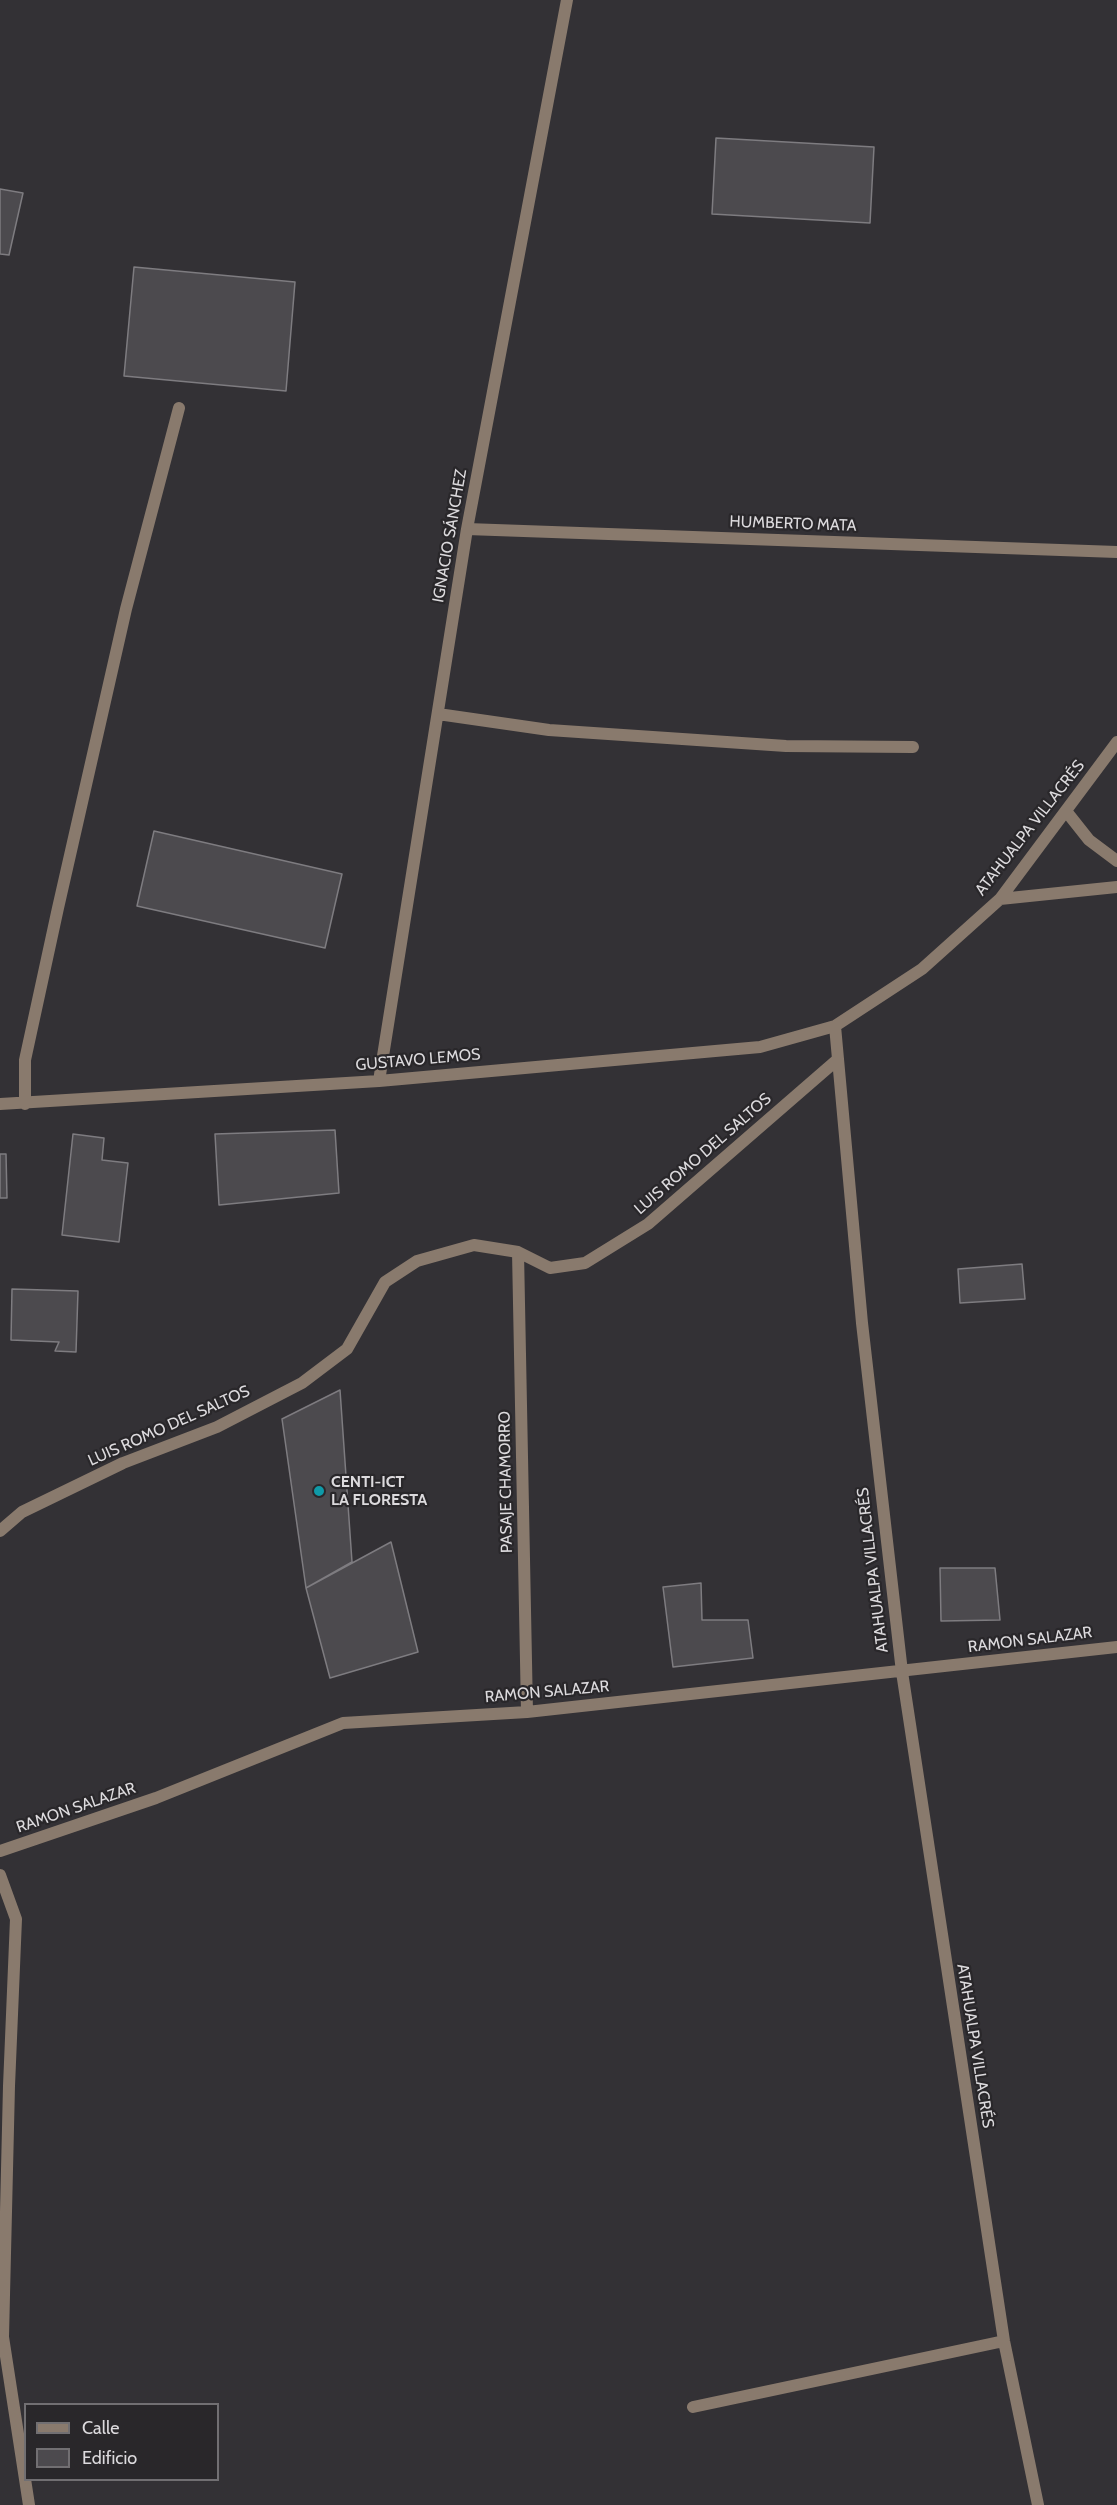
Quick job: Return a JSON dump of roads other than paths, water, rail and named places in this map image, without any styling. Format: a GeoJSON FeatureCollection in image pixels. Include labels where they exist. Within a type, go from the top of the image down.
{"type":"FeatureCollection","features":[{"type":"Feature","properties":{"kind":"street","name":"IGNACIO SÁNCHEZ"},"geometry":{"type":"LineString","coordinates":[[379,1081],[467,529],[567,0]]}},
{"type":"Feature","properties":{"kind":"street"},"geometry":{"type":"LineString","coordinates":[[25,1104],[25,1060],[58,908],[126,609],[179,408]]}},
{"type":"Feature","properties":{"kind":"street","name":"HUMBERTO MATA"},"geometry":{"type":"LineString","coordinates":[[467,529],[1117,552]]}},
{"type":"Feature","properties":{"kind":"street"},"geometry":{"type":"LineString","coordinates":[[438,714],[561,731],[786,746],[913,747]]}},
{"type":"Feature","properties":{"kind":"street","name":"ATAHUALPA VILLACRÉS"},"geometry":{"type":"LineString","coordinates":[[1038,2505],[1004,2341],[902,1672],[862,1323],[835,1026],[922,969],[1000,899],[1117,742]]}},
{"type":"Feature","properties":{"kind":"street"},"geometry":{"type":"LineString","coordinates":[[1066,811],[1089,840],[1117,861]]}},
{"type":"Feature","properties":{"kind":"street"},"geometry":{"type":"LineString","coordinates":[[1000,899],[1117,887]]}},
{"type":"Feature","properties":{"kind":"street","name":"GUSTAVO LEMOS"},"geometry":{"type":"LineString","coordinates":[[0,1104],[379,1081],[760,1047],[835,1026]]}},
{"type":"Feature","properties":{"kind":"street","name":"LUIS ROMO DEL SALTOS"},"geometry":{"type":"LineString","coordinates":[[0,1531],[22,1512],[32,1507],[123,1463],[217,1427],[302,1383],[347,1349],[384,1282],[417,1261],[474,1245],[518,1252],[550,1268],[585,1263],[648,1224],[837,1060]]}},
{"type":"Feature","properties":{"kind":"street","name":"PASAJE CHAMORRO"},"geometry":{"type":"LineString","coordinates":[[518,1252],[527,1712]]}},
{"type":"Feature","properties":{"kind":"street","name":"RAMON SALAZAR"},"geometry":{"type":"LineString","coordinates":[[0,1851],[156,1798],[343,1723],[527,1712],[1117,1647]]}},
{"type":"Feature","properties":{"kind":"street"},"geometry":{"type":"LineString","coordinates":[[0,1875],[16,1919],[9,2086],[3,2337],[24,2478]]}},
{"type":"Feature","properties":{"kind":"street"},"geometry":{"type":"LineString","coordinates":[[693,2407],[1004,2341]]}},
{"type":"Feature","properties":{"kind":"street"},"geometry":{"type":"LineString","coordinates":[[24,2481],[28,2505]]}},
{"type":"Feature","properties":{"kind":"place","name":"CENTI-ICT LA FLORESTA"},"geometry":{"type":"Point","coordinates":[319,1491]}}]}
